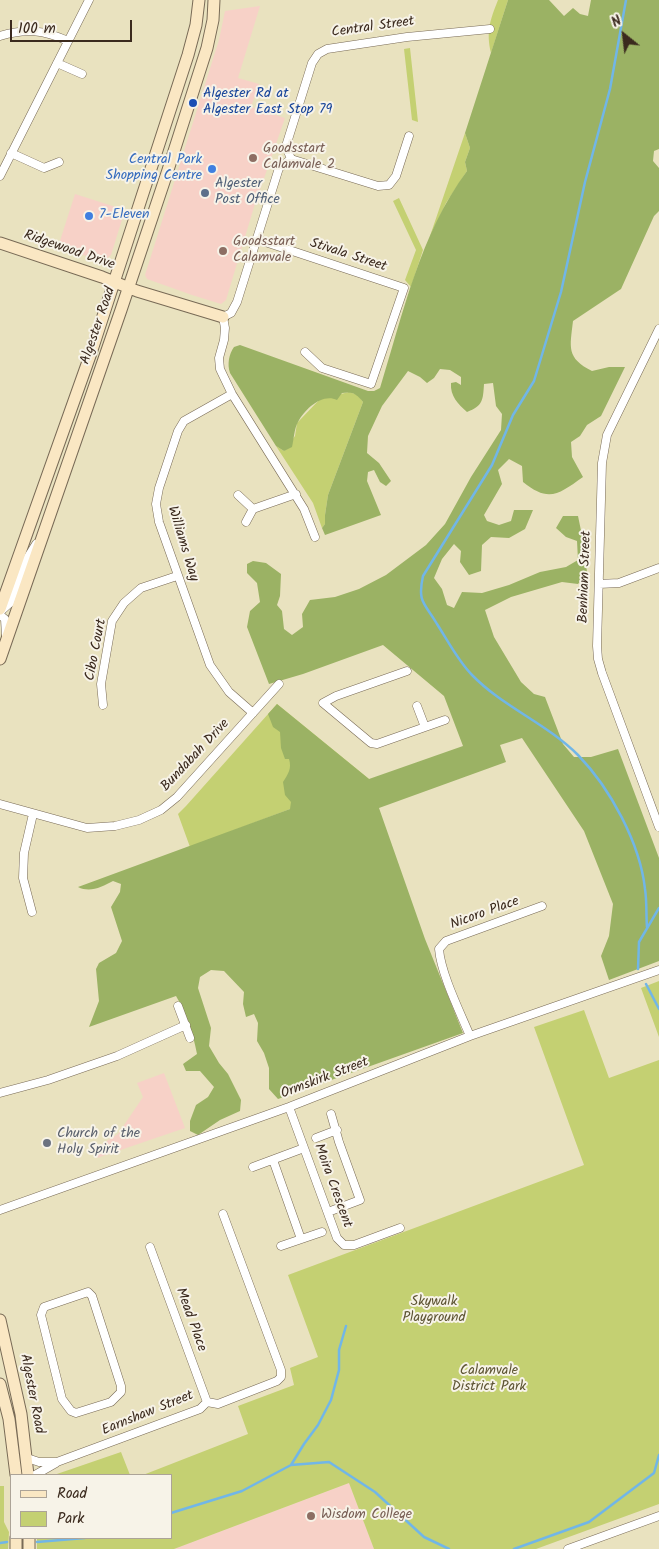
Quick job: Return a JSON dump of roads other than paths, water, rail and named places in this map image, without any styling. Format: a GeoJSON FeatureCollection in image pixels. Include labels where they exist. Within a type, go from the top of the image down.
{"type":"FeatureCollection","features":[{"type":"Feature","properties":{"kind":"main road","name":"Algester Road"},"geometry":{"type":"LineString","coordinates":[[0,612],[115,282],[188,56],[196,25],[198,0]]}},
{"type":"Feature","properties":{"kind":"main road","name":"Algester Road"},"geometry":{"type":"LineString","coordinates":[[0,659],[128,288],[206,48],[213,20],[214,0]]}},
{"type":"Feature","properties":{"kind":"main road","name":"Ridgewood Drive"},"geometry":{"type":"LineString","coordinates":[[0,243],[128,288]]}},
{"type":"Feature","properties":{"kind":"main road"},"geometry":{"type":"LineString","coordinates":[[128,288],[224,317]]}},
{"type":"Feature","properties":{"kind":"main road","name":"Algester Road"},"geometry":{"type":"LineString","coordinates":[[0,1320],[21,1414],[28,1474]]}},
{"type":"Feature","properties":{"kind":"main road","name":"Algester Road"},"geometry":{"type":"LineString","coordinates":[[0,1384],[9,1420],[16,1474]]}},
{"type":"Feature","properties":{"kind":"street"},"geometry":{"type":"LineString","coordinates":[[0,176],[89,0]]}},
{"type":"Feature","properties":{"kind":"street","name":"Central Street"},"geometry":{"type":"LineString","coordinates":[[291,159],[286,146],[312,63],[318,54],[327,49],[407,37],[490,29]]}},
{"type":"Feature","properties":{"kind":"street"},"geometry":{"type":"LineString","coordinates":[[0,36],[16,31],[33,31],[53,34],[68,40]]}},
{"type":"Feature","properties":{"kind":"street"},"geometry":{"type":"LineString","coordinates":[[57,63],[82,74]]}},
{"type":"Feature","properties":{"kind":"street"},"geometry":{"type":"LineString","coordinates":[[315,537],[304,508],[232,394],[220,369],[219,358],[225,328],[224,317],[231,312],[237,302],[278,168],[291,159],[378,186],[389,185],[396,176],[408,136]]}},
{"type":"Feature","properties":{"kind":"street"},"geometry":{"type":"LineString","coordinates":[[0,156],[10,156],[44,168],[59,162]]}},
{"type":"Feature","properties":{"kind":"street","name":"Stivala Street"},"geometry":{"type":"LineString","coordinates":[[256,239],[404,288],[371,384],[322,368],[305,352]]}},
{"type":"Feature","properties":{"kind":"street","name":"Benhiam Street"},"geometry":{"type":"LineString","coordinates":[[659,329],[604,444],[597,646],[598,660],[656,808],[659,827]]}},
{"type":"Feature","properties":{"kind":"street","name":"Williams Way"},"geometry":{"type":"LineString","coordinates":[[232,394],[184,421],[178,431],[159,488],[156,504],[159,522],[177,576],[210,665],[229,692],[253,713]]}},
{"type":"Feature","properties":{"kind":"street"},"geometry":{"type":"LineString","coordinates":[[246,522],[253,509],[296,494]]}},
{"type":"Feature","properties":{"kind":"street"},"geometry":{"type":"LineString","coordinates":[[238,495],[253,509]]}},
{"type":"Feature","properties":{"kind":"street"},"geometry":{"type":"LineString","coordinates":[[6,639],[5,619],[0,612],[10,603],[26,560],[43,532]]}},
{"type":"Feature","properties":{"kind":"street"},"geometry":{"type":"LineString","coordinates":[[599,584],[619,583],[659,568]]}},
{"type":"Feature","properties":{"kind":"street","name":"Cibo Court"},"geometry":{"type":"LineString","coordinates":[[103,705],[101,684],[112,621],[124,603],[141,588],[177,576]]}},
{"type":"Feature","properties":{"kind":"street"},"geometry":{"type":"LineString","coordinates":[[407,672],[336,696],[323,703],[371,743],[378,744],[445,720]]}},
{"type":"Feature","properties":{"kind":"street","name":"Bundabah Drive"},"geometry":{"type":"LineString","coordinates":[[0,804],[87,828],[115,826],[138,820],[161,810],[178,797],[279,684]]}},
{"type":"Feature","properties":{"kind":"street"},"geometry":{"type":"LineString","coordinates":[[418,706],[425,727]]}},
{"type":"Feature","properties":{"kind":"street"},"geometry":{"type":"LineString","coordinates":[[32,912],[23,878],[24,853],[33,814]]}},
{"type":"Feature","properties":{"kind":"street","name":"Nicoro Place"},"geometry":{"type":"LineString","coordinates":[[470,1036],[445,972],[439,949],[446,941],[542,906]]}},
{"type":"Feature","properties":{"kind":"street","name":"Ormskirk Street"},"geometry":{"type":"LineString","coordinates":[[0,1210],[289,1107],[470,1036],[659,970]]}},
{"type":"Feature","properties":{"kind":"street"},"geometry":{"type":"LineString","coordinates":[[178,1006],[190,1038]]}},
{"type":"Feature","properties":{"kind":"street"},"geometry":{"type":"LineString","coordinates":[[0,1093],[48,1080],[117,1056],[186,1025]]}},
{"type":"Feature","properties":{"kind":"street","name":"Moira Crescent"},"geometry":{"type":"LineString","coordinates":[[289,1107],[337,1238],[344,1246],[354,1245],[400,1228]]}},
{"type":"Feature","properties":{"kind":"street"},"geometry":{"type":"LineString","coordinates":[[328,1212],[360,1200],[331,1114]]}},
{"type":"Feature","properties":{"kind":"street"},"geometry":{"type":"LineString","coordinates":[[316,1138],[337,1130]]}},
{"type":"Feature","properties":{"kind":"street"},"geometry":{"type":"LineString","coordinates":[[254,1166],[304,1148]]}},
{"type":"Feature","properties":{"kind":"street"},"geometry":{"type":"LineString","coordinates":[[273,1160],[301,1239]]}},
{"type":"Feature","properties":{"kind":"street","name":"Earnshaw Street"},"geometry":{"type":"LineString","coordinates":[[27,1458],[38,1462],[57,1462],[200,1409],[207,1402],[218,1404],[273,1384],[281,1377],[281,1370],[223,1214]]}},
{"type":"Feature","properties":{"kind":"street"},"geometry":{"type":"LineString","coordinates":[[281,1246],[322,1232]]}},
{"type":"Feature","properties":{"kind":"street","name":"Mead Place"},"geometry":{"type":"LineString","coordinates":[[150,1247],[207,1402]]}},
{"type":"Feature","properties":{"kind":"street"},"geometry":{"type":"LineString","coordinates":[[88,1292],[92,1296],[121,1386],[121,1392],[111,1402],[76,1413],[66,1406],[62,1399],[41,1315],[44,1307],[82,1293],[88,1292]]}},
{"type":"Feature","properties":{"kind":"street"},"geometry":{"type":"LineString","coordinates":[[37,1474],[57,1462]]}},
{"type":"Feature","properties":{"kind":"street"},"geometry":{"type":"LineString","coordinates":[[568,1549],[659,1516]]}},
{"type":"Feature","properties":{"kind":"waterway"},"geometry":{"type":"LineString","coordinates":[[626,0],[610,89],[585,182],[561,292],[534,381],[513,415],[492,465],[423,576],[421,592],[426,607],[458,657],[472,675],[497,696],[566,744],[590,768],[601,783],[622,817],[637,853],[645,889],[647,927]]}},
{"type":"Feature","properties":{"kind":"waterway"},"geometry":{"type":"LineString","coordinates":[[638,969],[639,942],[659,908]]}},
{"type":"Feature","properties":{"kind":"waterway"},"geometry":{"type":"LineString","coordinates":[[646,984],[659,1009]]}},
{"type":"Feature","properties":{"kind":"waterway"},"geometry":{"type":"LineString","coordinates":[[291,1465],[318,1425],[331,1400],[339,1370],[339,1350],[346,1326]]}},
{"type":"Feature","properties":{"kind":"waterway"},"geometry":{"type":"LineString","coordinates":[[514,1549],[589,1522],[654,1473],[659,1455]]}},
{"type":"Feature","properties":{"kind":"waterway"},"geometry":{"type":"LineString","coordinates":[[172,1513],[242,1491],[291,1465],[329,1462],[375,1492],[424,1537],[449,1549]]}},
{"type":"Feature","properties":{"kind":"waterway"},"geometry":{"type":"LineString","coordinates":[[37,1542],[73,1539]]}},
{"type":"Feature","properties":{"kind":"waterway"},"geometry":{"type":"LineString","coordinates":[[0,1543],[7,1542]]}},
{"type":"Feature","properties":{"kind":"place","name":"Algester Rd at Algester East Stop 79"},"geometry":{"type":"Point","coordinates":[193,103]}},
{"type":"Feature","properties":{"kind":"place","name":"Goodsstart Calamvale 2"},"geometry":{"type":"Point","coordinates":[253,158]}},
{"type":"Feature","properties":{"kind":"place","name":"Central Park Shopping Centre"},"geometry":{"type":"Point","coordinates":[212,169]}},
{"type":"Feature","properties":{"kind":"place","name":"Algester Post Office"},"geometry":{"type":"Point","coordinates":[205,193]}},
{"type":"Feature","properties":{"kind":"place","name":"7-Eleven"},"geometry":{"type":"Point","coordinates":[89,216]}},
{"type":"Feature","properties":{"kind":"place","name":"Goodsstart Calamvale"},"geometry":{"type":"Point","coordinates":[223,251]}},
{"type":"Feature","properties":{"kind":"place","name":"Church of the Holy Spirit"},"geometry":{"type":"Point","coordinates":[47,1143]}},
{"type":"Feature","properties":{"kind":"place","name":"Wisdom College"},"geometry":{"type":"Point","coordinates":[311,1516]}},
{"type":"Feature","properties":{"kind":"park label","name":"Skywalk Playground"},"geometry":{"type":"Point","coordinates":[434,1312]}},
{"type":"Feature","properties":{"kind":"park label","name":"Calamvale District Park"},"geometry":{"type":"Point","coordinates":[489,1380]}}]}
